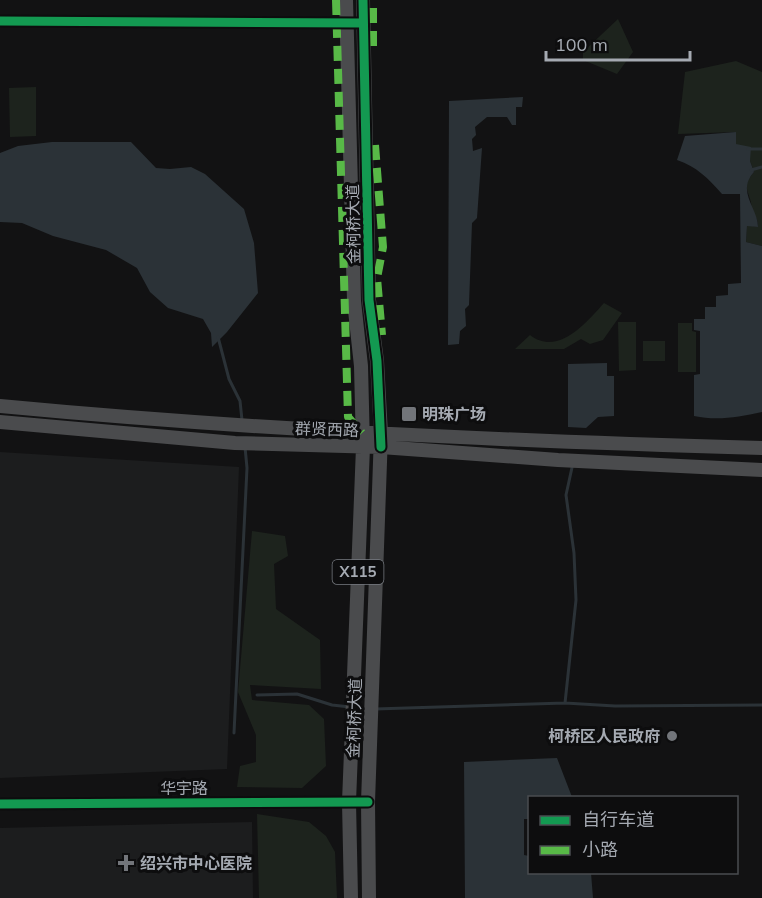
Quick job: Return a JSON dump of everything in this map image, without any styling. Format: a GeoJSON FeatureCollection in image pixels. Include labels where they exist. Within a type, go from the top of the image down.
{"type":"FeatureCollection","features":[{"type":"Feature","properties":{"kind":"main road","name":"金柯桥大道"},"geometry":{"type":"LineString","coordinates":[[346,0],[354,301],[361,366],[363,440],[349,802],[351,898]]}},
{"type":"Feature","properties":{"kind":"main road","name":"金柯桥大道"},"geometry":{"type":"LineString","coordinates":[[363,0],[369,300],[377,361],[381,441],[368,802],[369,898]]}},
{"type":"Feature","properties":{"kind":"main road","name":"群贤西路"},"geometry":{"type":"LineString","coordinates":[[0,406],[124,418],[257,426],[381,441],[564,442],[762,448]]}},
{"type":"Feature","properties":{"kind":"main road","name":"群贤西路"},"geometry":{"type":"LineString","coordinates":[[0,422],[236,443],[363,440]]}},
{"type":"Feature","properties":{"kind":"main road","name":"群贤西路"},"geometry":{"type":"LineString","coordinates":[[381,441],[558,460],[762,470]]}},
{"type":"Feature","properties":{"kind":"street"},"geometry":{"type":"LineString","coordinates":[[0,21],[363,23]]}},
{"type":"Feature","properties":{"kind":"street","name":"华宇路"},"geometry":{"type":"LineString","coordinates":[[0,804],[368,802]]}},
{"type":"Feature","properties":{"kind":"shaded area"},"geometry":{"type":"Polygon","coordinates":[[[618,19],[633,52],[617,74],[583,60],[583,52],[618,19]]]}},
{"type":"Feature","properties":{"kind":"shaded area"},"geometry":{"type":"Polygon","coordinates":[[[736,61],[762,72],[762,246],[746,242],[747,225],[758,227],[747,188],[747,183],[754,172],[750,161],[736,144],[736,132],[678,134],[685,72],[736,61]]]}},
{"type":"Feature","properties":{"kind":"shaded area"},"geometry":{"type":"Polygon","coordinates":[[[36,87],[36,136],[10,137],[9,88],[36,87]]]}},
{"type":"Feature","properties":{"kind":"shaded area"},"geometry":{"type":"Polygon","coordinates":[[[523,97],[522,107],[516,107],[516,125],[512,125],[507,117],[487,117],[475,127],[476,135],[472,139],[473,151],[482,148],[477,218],[472,223],[469,305],[465,309],[466,326],[460,331],[459,344],[448,345],[449,101],[523,97]]]}},
{"type":"Feature","properties":{"kind":"shaded area"},"geometry":{"type":"Polygon","coordinates":[[[736,132],[736,144],[751,147],[750,161],[754,172],[749,179],[747,193],[758,227],[747,226],[746,242],[762,246],[762,412],[728,418],[711,418],[694,416],[694,375],[700,374],[700,331],[694,330],[694,319],[705,319],[705,307],[716,307],[716,296],[728,295],[728,284],[741,283],[740,194],[722,194],[702,174],[677,160],[685,136],[736,132]]]}},
{"type":"Feature","properties":{"kind":"shaded area"},"geometry":{"type":"Polygon","coordinates":[[[52,142],[131,142],[156,168],[191,167],[205,174],[244,209],[254,243],[258,293],[212,347],[211,333],[203,319],[168,308],[150,292],[137,268],[106,250],[53,236],[22,223],[0,222],[0,153],[18,146],[52,142]]]}},
{"type":"Feature","properties":{"kind":"shaded area"},"geometry":{"type":"Polygon","coordinates":[[[604,303],[622,313],[603,340],[590,344],[581,339],[564,349],[515,349],[530,335],[541,341],[561,340],[580,327],[604,303]]]}},
{"type":"Feature","properties":{"kind":"shaded area"},"geometry":{"type":"Polygon","coordinates":[[[618,322],[636,322],[636,370],[619,371],[618,322]]]}},
{"type":"Feature","properties":{"kind":"shaded area"},"geometry":{"type":"Polygon","coordinates":[[[678,323],[692,323],[692,331],[696,332],[696,372],[678,372],[678,323]]]}},
{"type":"Feature","properties":{"kind":"shaded area"},"geometry":{"type":"Polygon","coordinates":[[[643,341],[665,341],[665,361],[643,361],[643,341]]]}},
{"type":"Feature","properties":{"kind":"shaded area"},"geometry":{"type":"Polygon","coordinates":[[[607,363],[607,376],[614,376],[614,416],[598,417],[586,428],[568,427],[568,364],[607,363]]]}},
{"type":"Feature","properties":{"kind":"shaded area"},"geometry":{"type":"Polygon","coordinates":[[[0,452],[239,467],[227,769],[0,778],[0,452]]]}},
{"type":"Feature","properties":{"kind":"shaded area"},"geometry":{"type":"Polygon","coordinates":[[[252,531],[285,536],[288,556],[274,564],[276,609],[320,640],[321,689],[250,685],[252,700],[309,705],[324,719],[326,766],[302,788],[237,787],[240,766],[256,762],[256,735],[238,692],[252,531]]]}},
{"type":"Feature","properties":{"kind":"shaded area"},"geometry":{"type":"Polygon","coordinates":[[[557,758],[572,796],[528,796],[528,819],[524,819],[524,855],[528,856],[528,874],[591,874],[593,898],[465,898],[464,762],[557,758]]]}},
{"type":"Feature","properties":{"kind":"shaded area"},"geometry":{"type":"Polygon","coordinates":[[[257,814],[309,822],[326,836],[335,852],[337,898],[259,898],[257,814]]]}},
{"type":"Feature","properties":{"kind":"shaded area","name":"绍兴市中心医院"},"geometry":{"type":"Polygon","coordinates":[[[252,822],[253,898],[0,898],[0,828],[252,822]]]}},
{"type":"Feature","properties":{"kind":"waterway"},"geometry":{"type":"LineString","coordinates":[[748,149],[762,149]]}},
{"type":"Feature","properties":{"kind":"waterway"},"geometry":{"type":"LineString","coordinates":[[751,170],[762,167]]}},
{"type":"Feature","properties":{"kind":"waterway"},"geometry":{"type":"LineString","coordinates":[[218,337],[229,379],[240,401],[242,420]]}},
{"type":"Feature","properties":{"kind":"waterway"},"geometry":{"type":"LineString","coordinates":[[234,733],[247,468],[245,447]]}},
{"type":"Feature","properties":{"kind":"waterway"},"geometry":{"type":"LineString","coordinates":[[565,703],[576,600],[574,553],[566,495],[573,463]]}},
{"type":"Feature","properties":{"kind":"waterway"},"geometry":{"type":"LineString","coordinates":[[257,695],[297,694],[332,705],[350,707]]}},
{"type":"Feature","properties":{"kind":"waterway"},"geometry":{"type":"LineString","coordinates":[[375,709],[565,703],[615,706],[762,705]]}},
{"type":"Feature","properties":{"kind":"marked path"},"geometry":{"type":"LineString","coordinates":[[336,0],[348,417],[362,433]]}},
{"type":"Feature","properties":{"kind":"marked path"},"geometry":{"type":"LineString","coordinates":[[373,0],[373,46]]}},
{"type":"Feature","properties":{"kind":"marked path"},"geometry":{"type":"LineString","coordinates":[[375,145],[383,247],[377,278],[382,335]]}},
{"type":"Feature","properties":{"kind":"cycle path"},"geometry":{"type":"LineString","coordinates":[[363,0],[369,300],[377,361],[381,447]]}},
{"type":"Feature","properties":{"kind":"cycle path"},"geometry":{"type":"LineString","coordinates":[[0,21],[363,23]]}},
{"type":"Feature","properties":{"kind":"cycle path"},"geometry":{"type":"LineString","coordinates":[[0,804],[368,802]]}},
{"type":"Feature","properties":{"kind":"place","name":"明珠广场"},"geometry":{"type":"Point","coordinates":[409,414]}},
{"type":"Feature","properties":{"kind":"place","name":"柯桥区人民政府"},"geometry":{"type":"Point","coordinates":[672,736]}},
{"type":"Feature","properties":{"kind":"place","name":"绍兴市中心医院"},"geometry":{"type":"Point","coordinates":[126,863]}}]}
